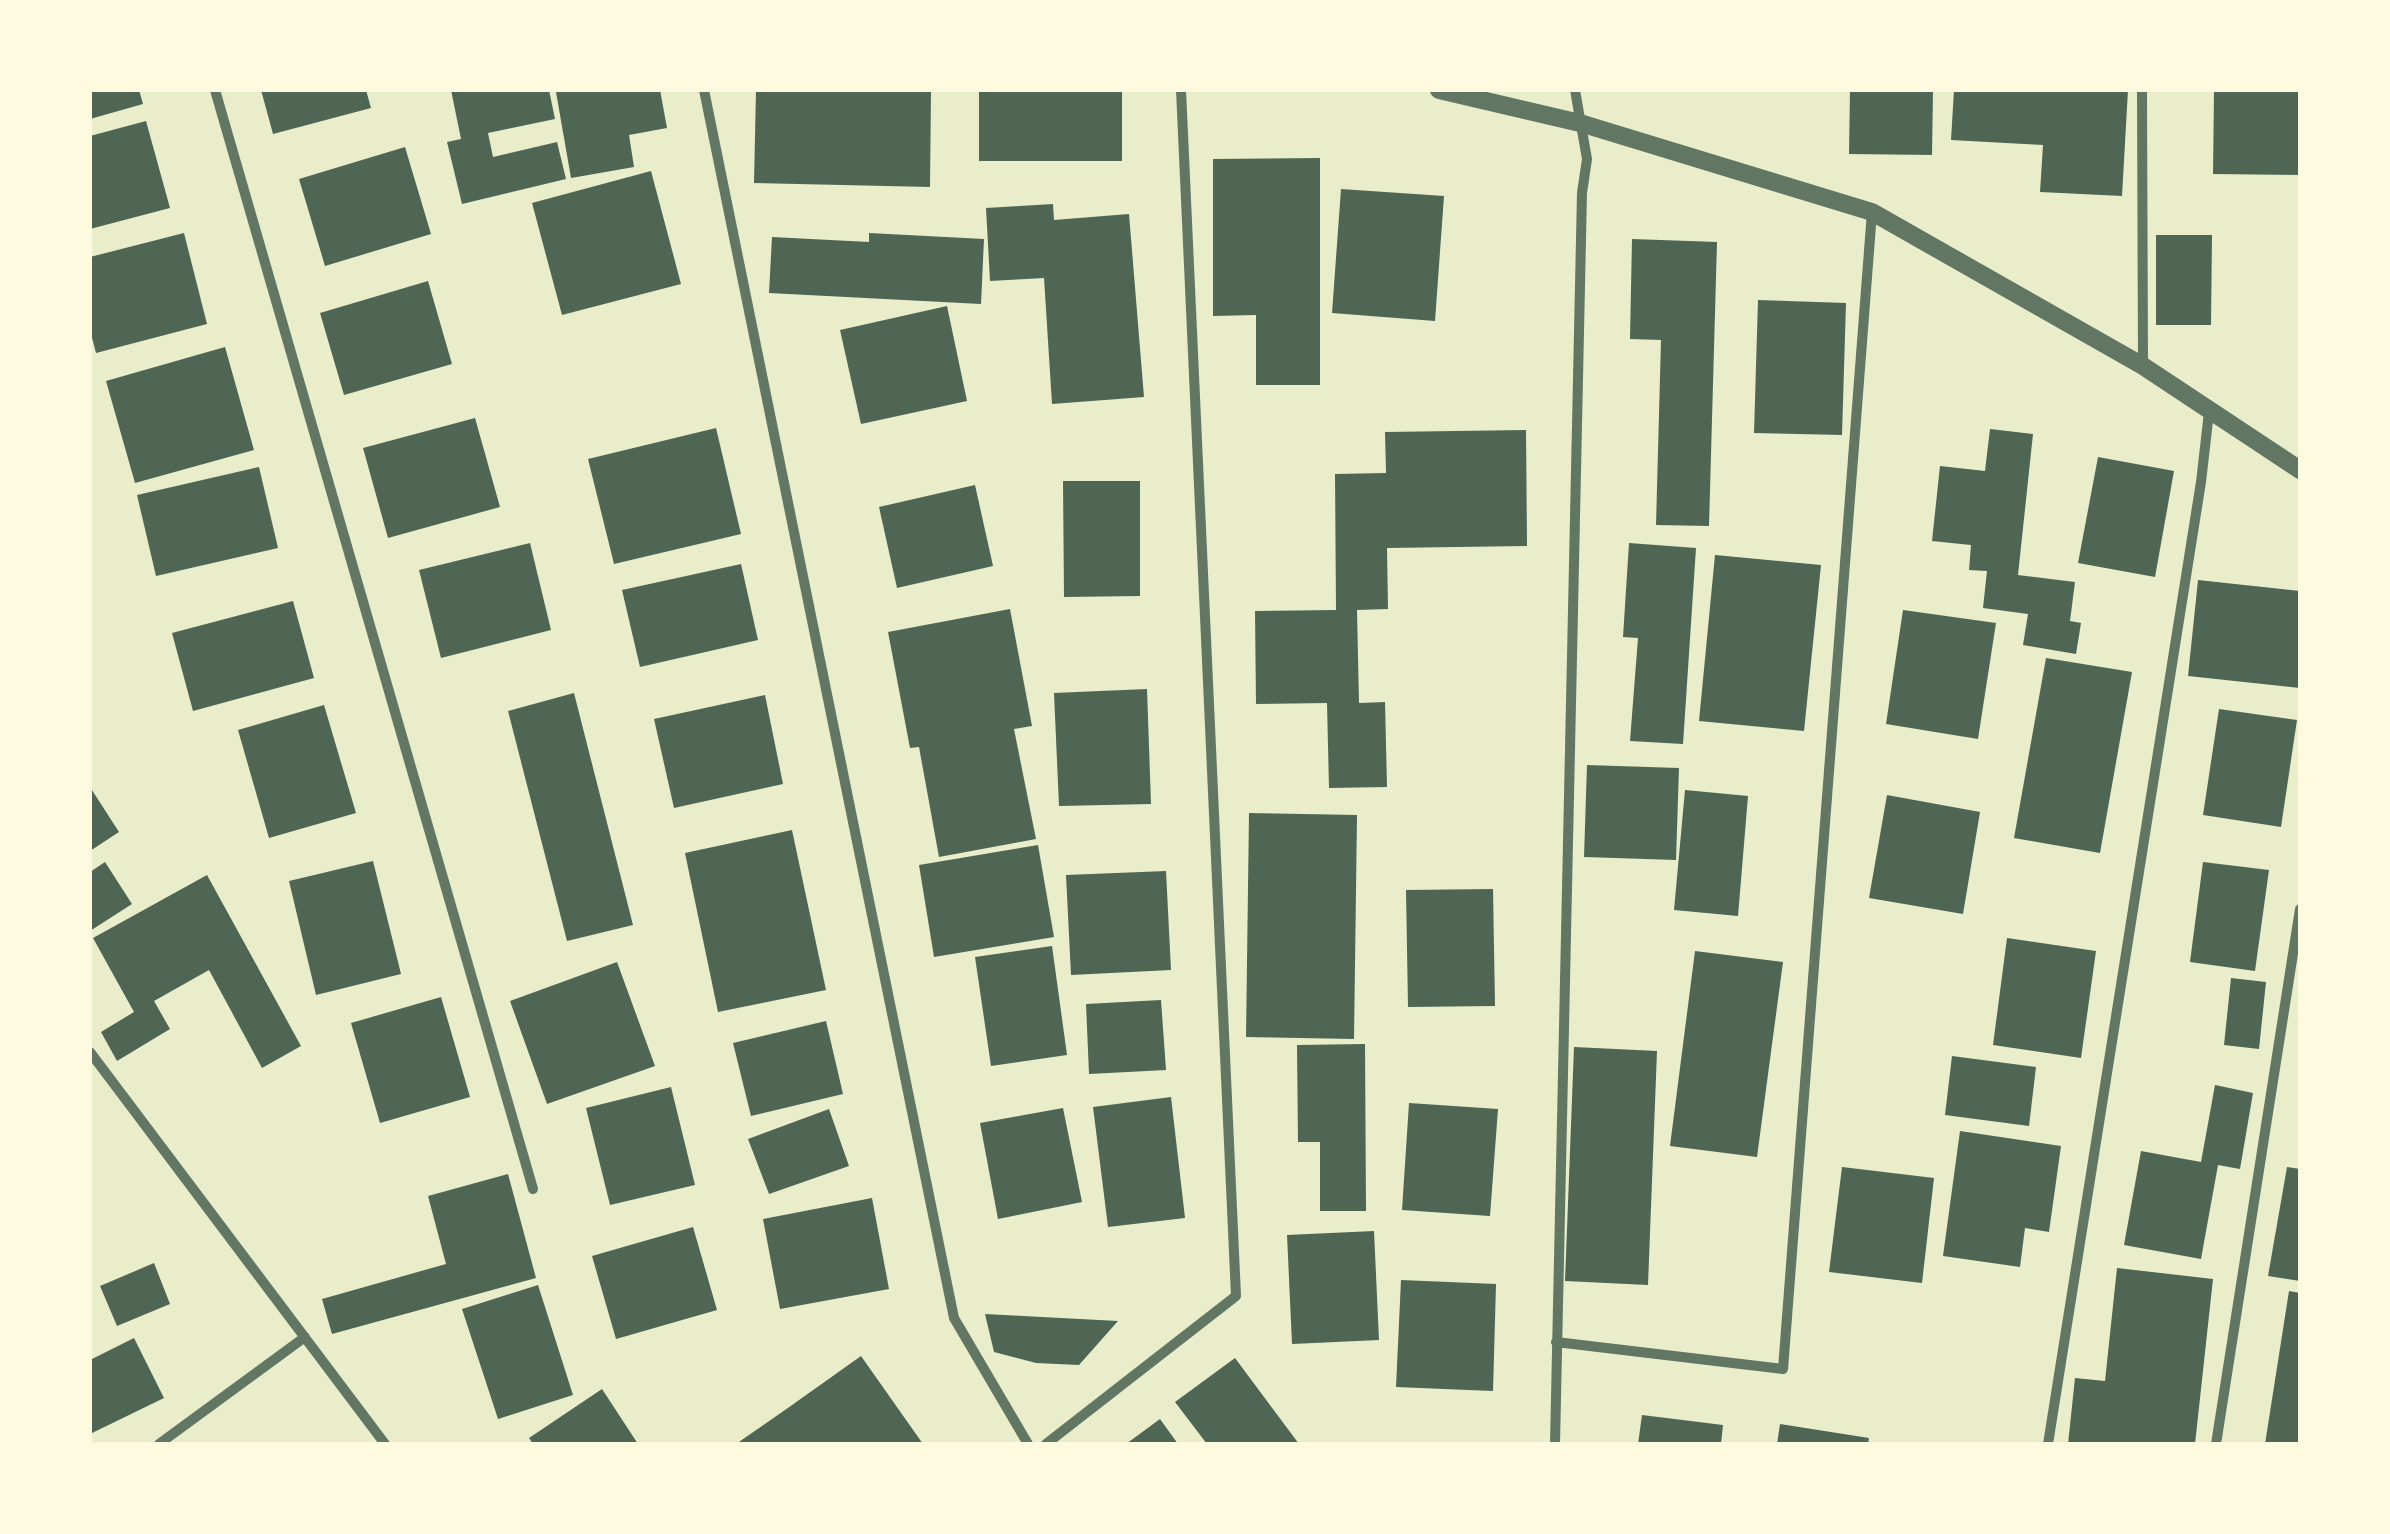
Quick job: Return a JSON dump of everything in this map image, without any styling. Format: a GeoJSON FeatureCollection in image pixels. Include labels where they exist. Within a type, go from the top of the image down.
{"type":"FeatureCollection","features":[{"type":"Feature","properties":{"kind":"street"},"geometry":{"type":"LineString","coordinates":[[215,90],[534,1189]]}},
{"type":"Feature","properties":{"kind":"street"},"geometry":{"type":"LineString","coordinates":[[704,90],[954,1318],[1028,1444]]}},
{"type":"Feature","properties":{"kind":"street"},"geometry":{"type":"LineString","coordinates":[[1046,1444],[1236,1296],[1180,90]]}},
{"type":"Feature","properties":{"kind":"street"},"geometry":{"type":"LineString","coordinates":[[1439,90],[1580,123],[1872,212],[2143,366],[2300,470]]}},
{"type":"Feature","properties":{"kind":"street"},"geometry":{"type":"LineString","coordinates":[[1554,1444],[1582,193],[1587,159],[1575,90]]}},
{"type":"Feature","properties":{"kind":"street"},"geometry":{"type":"LineString","coordinates":[[2142,90],[2143,366]]}},
{"type":"Feature","properties":{"kind":"street"},"geometry":{"type":"LineString","coordinates":[[1556,1342],[1783,1369],[1872,212]]}},
{"type":"Feature","properties":{"kind":"street"},"geometry":{"type":"LineString","coordinates":[[2048,1444],[2209,412]]}},
{"type":"Feature","properties":{"kind":"street"},"geometry":{"type":"LineString","coordinates":[[2216,1444],[2300,909]]}},
{"type":"Feature","properties":{"kind":"street"},"geometry":{"type":"LineString","coordinates":[[90,1052],[385,1444]]}},
{"type":"Feature","properties":{"kind":"street"},"geometry":{"type":"LineString","coordinates":[[159,1444],[306,1337]]}},
{"type":"Feature","properties":{"kind":"building"},"geometry":{"type":"Polygon","coordinates":[[[90,90],[139,90],[143,104],[90,119],[90,90]]]}},
{"type":"Feature","properties":{"kind":"building"},"geometry":{"type":"Polygon","coordinates":[[[261,90],[366,90],[371,108],[273,134],[261,90]]]}},
{"type":"Feature","properties":{"kind":"building"},"geometry":{"type":"Polygon","coordinates":[[[451,90],[549,90],[555,119],[488,133],[493,157],[557,142],[566,179],[462,204],[447,142],[461,139],[451,90]]]}},
{"type":"Feature","properties":{"kind":"building"},"geometry":{"type":"Polygon","coordinates":[[[660,90],[667,128],[629,135],[634,167],[571,178],[556,92],[660,90]]]}},
{"type":"Feature","properties":{"kind":"building"},"geometry":{"type":"Polygon","coordinates":[[[756,90],[931,90],[930,187],[754,183],[756,90]]]}},
{"type":"Feature","properties":{"kind":"building"},"geometry":{"type":"Polygon","coordinates":[[[979,90],[1122,90],[1122,161],[979,161],[979,90]]]}},
{"type":"Feature","properties":{"kind":"building"},"geometry":{"type":"Polygon","coordinates":[[[1850,90],[1933,90],[1932,155],[1849,154],[1850,90]]]}},
{"type":"Feature","properties":{"kind":"building"},"geometry":{"type":"Polygon","coordinates":[[[1954,90],[2128,90],[2122,196],[2040,192],[2043,145],[1951,140],[1954,90]]]}},
{"type":"Feature","properties":{"kind":"building"},"geometry":{"type":"Polygon","coordinates":[[[2214,90],[2300,90],[2300,175],[2213,174],[2214,90]]]}},
{"type":"Feature","properties":{"kind":"building"},"geometry":{"type":"Polygon","coordinates":[[[146,121],[170,208],[90,229],[90,136],[146,121]]]}},
{"type":"Feature","properties":{"kind":"building"},"geometry":{"type":"Polygon","coordinates":[[[405,147],[431,234],[325,266],[299,179],[405,147]]]}},
{"type":"Feature","properties":{"kind":"building"},"geometry":{"type":"Polygon","coordinates":[[[1320,158],[1320,385],[1256,385],[1256,315],[1213,316],[1213,159],[1320,158]]]}},
{"type":"Feature","properties":{"kind":"building"},"geometry":{"type":"Polygon","coordinates":[[[651,171],[681,284],[562,315],[532,203],[651,171]]]}},
{"type":"Feature","properties":{"kind":"building"},"geometry":{"type":"Polygon","coordinates":[[[1341,189],[1444,196],[1435,321],[1332,313],[1341,189]]]}},
{"type":"Feature","properties":{"kind":"building"},"geometry":{"type":"Polygon","coordinates":[[[1053,204],[1054,220],[1129,214],[1144,397],[1052,404],[1044,278],[990,281],[986,208],[1053,204]]]}},
{"type":"Feature","properties":{"kind":"building"},"geometry":{"type":"Polygon","coordinates":[[[184,233],[207,324],[96,353],[90,330],[90,257],[184,233]]]}},
{"type":"Feature","properties":{"kind":"building"},"geometry":{"type":"Polygon","coordinates":[[[869,233],[984,239],[981,304],[769,293],[772,237],[869,242],[869,233]]]}},
{"type":"Feature","properties":{"kind":"building"},"geometry":{"type":"Polygon","coordinates":[[[2156,235],[2212,235],[2211,325],[2156,325],[2156,235]]]}},
{"type":"Feature","properties":{"kind":"building"},"geometry":{"type":"Polygon","coordinates":[[[1632,239],[1717,242],[1709,526],[1656,525],[1661,340],[1630,339],[1632,239]]]}},
{"type":"Feature","properties":{"kind":"building"},"geometry":{"type":"Polygon","coordinates":[[[428,281],[452,364],[344,395],[320,313],[428,281]]]}},
{"type":"Feature","properties":{"kind":"building"},"geometry":{"type":"Polygon","coordinates":[[[1758,300],[1846,303],[1842,435],[1754,433],[1758,300]]]}},
{"type":"Feature","properties":{"kind":"building"},"geometry":{"type":"Polygon","coordinates":[[[947,306],[967,401],[861,424],[840,330],[947,306]]]}},
{"type":"Feature","properties":{"kind":"building"},"geometry":{"type":"Polygon","coordinates":[[[225,347],[254,450],[135,483],[106,381],[225,347]]]}},
{"type":"Feature","properties":{"kind":"building"},"geometry":{"type":"Polygon","coordinates":[[[475,418],[500,507],[388,538],[363,448],[475,418]]]}},
{"type":"Feature","properties":{"kind":"building"},"geometry":{"type":"Polygon","coordinates":[[[716,428],[741,534],[614,564],[588,459],[716,428]]]}},
{"type":"Feature","properties":{"kind":"building"},"geometry":{"type":"Polygon","coordinates":[[[1990,429],[2033,434],[2018,575],[2075,582],[2070,621],[2081,623],[2076,654],[2023,645],[2028,614],[1983,608],[1987,571],[1969,570],[1971,545],[1932,541],[1940,466],[1985,471],[1990,429]]]}},
{"type":"Feature","properties":{"kind":"building"},"geometry":{"type":"Polygon","coordinates":[[[1526,430],[1527,546],[1387,548],[1388,609],[1357,610],[1359,703],[1385,702],[1387,787],[1329,788],[1327,703],[1256,704],[1255,611],[1336,610],[1335,474],[1386,473],[1385,432],[1526,430]]]}},
{"type":"Feature","properties":{"kind":"building"},"geometry":{"type":"Polygon","coordinates":[[[2098,457],[2174,471],[2155,577],[2078,563],[2098,457]]]}},
{"type":"Feature","properties":{"kind":"building"},"geometry":{"type":"Polygon","coordinates":[[[259,467],[278,548],[156,576],[137,495],[259,467]]]}},
{"type":"Feature","properties":{"kind":"building"},"geometry":{"type":"Polygon","coordinates":[[[1063,481],[1140,481],[1140,596],[1064,597],[1063,481]]]}},
{"type":"Feature","properties":{"kind":"building"},"geometry":{"type":"Polygon","coordinates":[[[975,485],[993,566],[897,588],[879,507],[975,485]]]}},
{"type":"Feature","properties":{"kind":"building"},"geometry":{"type":"Polygon","coordinates":[[[530,543],[551,630],[441,658],[419,570],[530,543]]]}},
{"type":"Feature","properties":{"kind":"building"},"geometry":{"type":"Polygon","coordinates":[[[1629,543],[1696,548],[1683,744],[1630,741],[1638,638],[1623,637],[1629,543]]]}},
{"type":"Feature","properties":{"kind":"building"},"geometry":{"type":"Polygon","coordinates":[[[1715,555],[1821,565],[1804,731],[1699,721],[1715,555]]]}},
{"type":"Feature","properties":{"kind":"building"},"geometry":{"type":"Polygon","coordinates":[[[741,564],[758,640],[640,667],[622,590],[741,564]]]}},
{"type":"Feature","properties":{"kind":"building"},"geometry":{"type":"Polygon","coordinates":[[[2198,580],[2300,591],[2300,688],[2188,676],[2198,580]]]}},
{"type":"Feature","properties":{"kind":"building"},"geometry":{"type":"Polygon","coordinates":[[[293,601],[314,678],[193,711],[172,633],[293,601]]]}},
{"type":"Feature","properties":{"kind":"building"},"geometry":{"type":"Polygon","coordinates":[[[1010,609],[1032,726],[1014,729],[1036,839],[939,857],[919,747],[910,748],[888,632],[1010,609]]]}},
{"type":"Feature","properties":{"kind":"building"},"geometry":{"type":"Polygon","coordinates":[[[1903,610],[1996,623],[1978,739],[1886,724],[1903,610]]]}},
{"type":"Feature","properties":{"kind":"building"},"geometry":{"type":"Polygon","coordinates":[[[2046,658],[2132,672],[2100,853],[2014,838],[2046,658]]]}},
{"type":"Feature","properties":{"kind":"building"},"geometry":{"type":"Polygon","coordinates":[[[1147,689],[1151,804],[1059,806],[1054,693],[1147,689]]]}},
{"type":"Feature","properties":{"kind":"building"},"geometry":{"type":"Polygon","coordinates":[[[574,693],[633,925],[567,941],[508,711],[574,693]]]}},
{"type":"Feature","properties":{"kind":"building"},"geometry":{"type":"Polygon","coordinates":[[[765,695],[783,784],[674,808],[654,719],[765,695]]]}},
{"type":"Feature","properties":{"kind":"building"},"geometry":{"type":"Polygon","coordinates":[[[324,705],[356,813],[269,838],[238,730],[324,705]]]}},
{"type":"Feature","properties":{"kind":"building"},"geometry":{"type":"Polygon","coordinates":[[[2219,709],[2297,720],[2281,827],[2203,815],[2219,709]]]}},
{"type":"Feature","properties":{"kind":"building"},"geometry":{"type":"Polygon","coordinates":[[[1587,765],[1679,768],[1676,860],[1584,857],[1587,765]]]}},
{"type":"Feature","properties":{"kind":"building"},"geometry":{"type":"Polygon","coordinates":[[[90,787],[119,832],[90,851],[90,787]]]}},
{"type":"Feature","properties":{"kind":"building"},"geometry":{"type":"Polygon","coordinates":[[[1685,790],[1748,796],[1738,916],[1674,910],[1685,790]]]}},
{"type":"Feature","properties":{"kind":"building"},"geometry":{"type":"Polygon","coordinates":[[[1887,795],[1980,812],[1963,914],[1869,898],[1887,795]]]}},
{"type":"Feature","properties":{"kind":"building"},"geometry":{"type":"Polygon","coordinates":[[[1249,813],[1357,815],[1354,1039],[1246,1037],[1249,813]]]}},
{"type":"Feature","properties":{"kind":"building"},"geometry":{"type":"Polygon","coordinates":[[[792,830],[826,990],[718,1012],[685,853],[792,830]]]}},
{"type":"Feature","properties":{"kind":"building"},"geometry":{"type":"Polygon","coordinates":[[[1038,845],[1054,937],[934,957],[919,865],[1038,845]]]}},
{"type":"Feature","properties":{"kind":"building"},"geometry":{"type":"Polygon","coordinates":[[[373,861],[401,974],[316,995],[289,881],[373,861]]]}},
{"type":"Feature","properties":{"kind":"building"},"geometry":{"type":"Polygon","coordinates":[[[105,862],[132,904],[90,931],[90,872],[105,862]]]}},
{"type":"Feature","properties":{"kind":"building"},"geometry":{"type":"Polygon","coordinates":[[[2203,862],[2269,870],[2255,971],[2190,962],[2203,862]]]}},
{"type":"Feature","properties":{"kind":"building"},"geometry":{"type":"Polygon","coordinates":[[[1166,871],[1171,970],[1071,975],[1066,875],[1166,871]]]}},
{"type":"Feature","properties":{"kind":"building"},"geometry":{"type":"Polygon","coordinates":[[[207,875],[301,1046],[262,1068],[209,970],[154,1001],[170,1029],[117,1061],[101,1032],[134,1012],[93,938],[207,875]]]}},
{"type":"Feature","properties":{"kind":"building"},"geometry":{"type":"Polygon","coordinates":[[[1493,889],[1495,1006],[1408,1007],[1406,890],[1493,889]]]}},
{"type":"Feature","properties":{"kind":"building"},"geometry":{"type":"Polygon","coordinates":[[[2007,938],[2096,951],[2081,1058],[1993,1045],[2007,938]]]}},
{"type":"Feature","properties":{"kind":"building"},"geometry":{"type":"Polygon","coordinates":[[[1052,946],[1067,1055],[991,1066],[975,957],[1052,946]]]}},
{"type":"Feature","properties":{"kind":"building"},"geometry":{"type":"Polygon","coordinates":[[[1695,951],[1783,962],[1757,1157],[1670,1146],[1695,951]]]}},
{"type":"Feature","properties":{"kind":"building"},"geometry":{"type":"Polygon","coordinates":[[[617,962],[655,1066],[547,1104],[510,1001],[617,962]]]}},
{"type":"Feature","properties":{"kind":"building"},"geometry":{"type":"Polygon","coordinates":[[[2231,978],[2266,982],[2259,1049],[2224,1045],[2231,978]]]}},
{"type":"Feature","properties":{"kind":"building"},"geometry":{"type":"Polygon","coordinates":[[[441,997],[470,1097],[380,1123],[351,1023],[441,997]]]}},
{"type":"Feature","properties":{"kind":"building"},"geometry":{"type":"Polygon","coordinates":[[[1161,1000],[1166,1070],[1089,1074],[1086,1004],[1161,1000]]]}},
{"type":"Feature","properties":{"kind":"building"},"geometry":{"type":"Polygon","coordinates":[[[826,1021],[843,1094],[751,1116],[733,1043],[826,1021]]]}},
{"type":"Feature","properties":{"kind":"building"},"geometry":{"type":"Polygon","coordinates":[[[1365,1044],[1366,1211],[1320,1211],[1320,1142],[1298,1142],[1297,1045],[1365,1044]]]}},
{"type":"Feature","properties":{"kind":"building"},"geometry":{"type":"Polygon","coordinates":[[[1574,1047],[1657,1051],[1648,1285],[1565,1281],[1574,1047]]]}},
{"type":"Feature","properties":{"kind":"building"},"geometry":{"type":"Polygon","coordinates":[[[1952,1056],[2036,1067],[2029,1126],[1945,1115],[1952,1056]]]}},
{"type":"Feature","properties":{"kind":"building"},"geometry":{"type":"Polygon","coordinates":[[[2215,1085],[2253,1093],[2240,1169],[2218,1165],[2201,1259],[2124,1245],[2141,1151],[2201,1162],[2215,1085]]]}},
{"type":"Feature","properties":{"kind":"building"},"geometry":{"type":"Polygon","coordinates":[[[671,1087],[695,1185],[610,1205],[586,1108],[671,1087]]]}},
{"type":"Feature","properties":{"kind":"building"},"geometry":{"type":"Polygon","coordinates":[[[1171,1097],[1185,1218],[1108,1227],[1093,1107],[1171,1097]]]}},
{"type":"Feature","properties":{"kind":"building"},"geometry":{"type":"Polygon","coordinates":[[[1409,1103],[1498,1109],[1490,1216],[1402,1210],[1409,1103]]]}},
{"type":"Feature","properties":{"kind":"building"},"geometry":{"type":"Polygon","coordinates":[[[1063,1108],[1082,1202],[998,1219],[980,1123],[1063,1108]]]}},
{"type":"Feature","properties":{"kind":"building"},"geometry":{"type":"Polygon","coordinates":[[[829,1109],[849,1166],[769,1194],[748,1139],[829,1109]]]}},
{"type":"Feature","properties":{"kind":"building"},"geometry":{"type":"Polygon","coordinates":[[[1960,1131],[2061,1146],[2049,1232],[2025,1228],[2020,1267],[1943,1256],[1960,1131]]]}},
{"type":"Feature","properties":{"kind":"building"},"geometry":{"type":"Polygon","coordinates":[[[1842,1167],[1934,1178],[1922,1283],[1829,1272],[1842,1167]]]}},
{"type":"Feature","properties":{"kind":"building"},"geometry":{"type":"Polygon","coordinates":[[[2287,1167],[2300,1169],[2300,1281],[2268,1276],[2287,1167]]]}},
{"type":"Feature","properties":{"kind":"building"},"geometry":{"type":"Polygon","coordinates":[[[508,1174],[536,1278],[332,1334],[322,1299],[446,1264],[428,1196],[508,1174]]]}},
{"type":"Feature","properties":{"kind":"building"},"geometry":{"type":"Polygon","coordinates":[[[872,1198],[889,1289],[780,1309],[763,1219],[872,1198]]]}},
{"type":"Feature","properties":{"kind":"building"},"geometry":{"type":"Polygon","coordinates":[[[693,1227],[717,1310],[616,1339],[592,1256],[693,1227]]]}},
{"type":"Feature","properties":{"kind":"building"},"geometry":{"type":"Polygon","coordinates":[[[1374,1231],[1379,1340],[1292,1344],[1287,1235],[1374,1231]]]}},
{"type":"Feature","properties":{"kind":"building"},"geometry":{"type":"Polygon","coordinates":[[[154,1263],[170,1304],[117,1326],[100,1286],[154,1263]]]}},
{"type":"Feature","properties":{"kind":"building"},"geometry":{"type":"Polygon","coordinates":[[[2117,1268],[2213,1279],[2195,1444],[2068,1444],[2075,1378],[2105,1381],[2117,1268]]]}},
{"type":"Feature","properties":{"kind":"building"},"geometry":{"type":"Polygon","coordinates":[[[1401,1280],[1496,1284],[1493,1391],[1396,1387],[1401,1280]]]}},
{"type":"Feature","properties":{"kind":"building"},"geometry":{"type":"Polygon","coordinates":[[[538,1285],[573,1395],[498,1419],[462,1309],[538,1285]]]}},
{"type":"Feature","properties":{"kind":"building"},"geometry":{"type":"Polygon","coordinates":[[[2289,1291],[2300,1293],[2300,1444],[2265,1444],[2289,1291]]]}},
{"type":"Feature","properties":{"kind":"building"},"geometry":{"type":"Polygon","coordinates":[[[985,1314],[1118,1321],[1079,1365],[1036,1363],[994,1352],[985,1314]]]}},
{"type":"Feature","properties":{"kind":"building"},"geometry":{"type":"Polygon","coordinates":[[[134,1338],[164,1398],[90,1434],[90,1360],[134,1338]]]}},
{"type":"Feature","properties":{"kind":"building"},"geometry":{"type":"Polygon","coordinates":[[[861,1356],[923,1444],[736,1444],[785,1410],[861,1356]]]}},
{"type":"Feature","properties":{"kind":"building"},"geometry":{"type":"Polygon","coordinates":[[[1235,1358],[1299,1444],[1207,1444],[1175,1402],[1235,1358]]]}},
{"type":"Feature","properties":{"kind":"building"},"geometry":{"type":"Polygon","coordinates":[[[602,1389],[638,1444],[533,1444],[529,1438],[602,1389]]]}},
{"type":"Feature","properties":{"kind":"building"},"geometry":{"type":"Polygon","coordinates":[[[1642,1415],[1723,1425],[1721,1444],[1638,1444],[1642,1415]]]}},
{"type":"Feature","properties":{"kind":"building"},"geometry":{"type":"Polygon","coordinates":[[[1160,1419],[1178,1444],[1126,1444],[1160,1419]]]}},
{"type":"Feature","properties":{"kind":"building"},"geometry":{"type":"Polygon","coordinates":[[[1780,1424],[1869,1438],[1868,1444],[1777,1444],[1780,1424]]]}}]}
